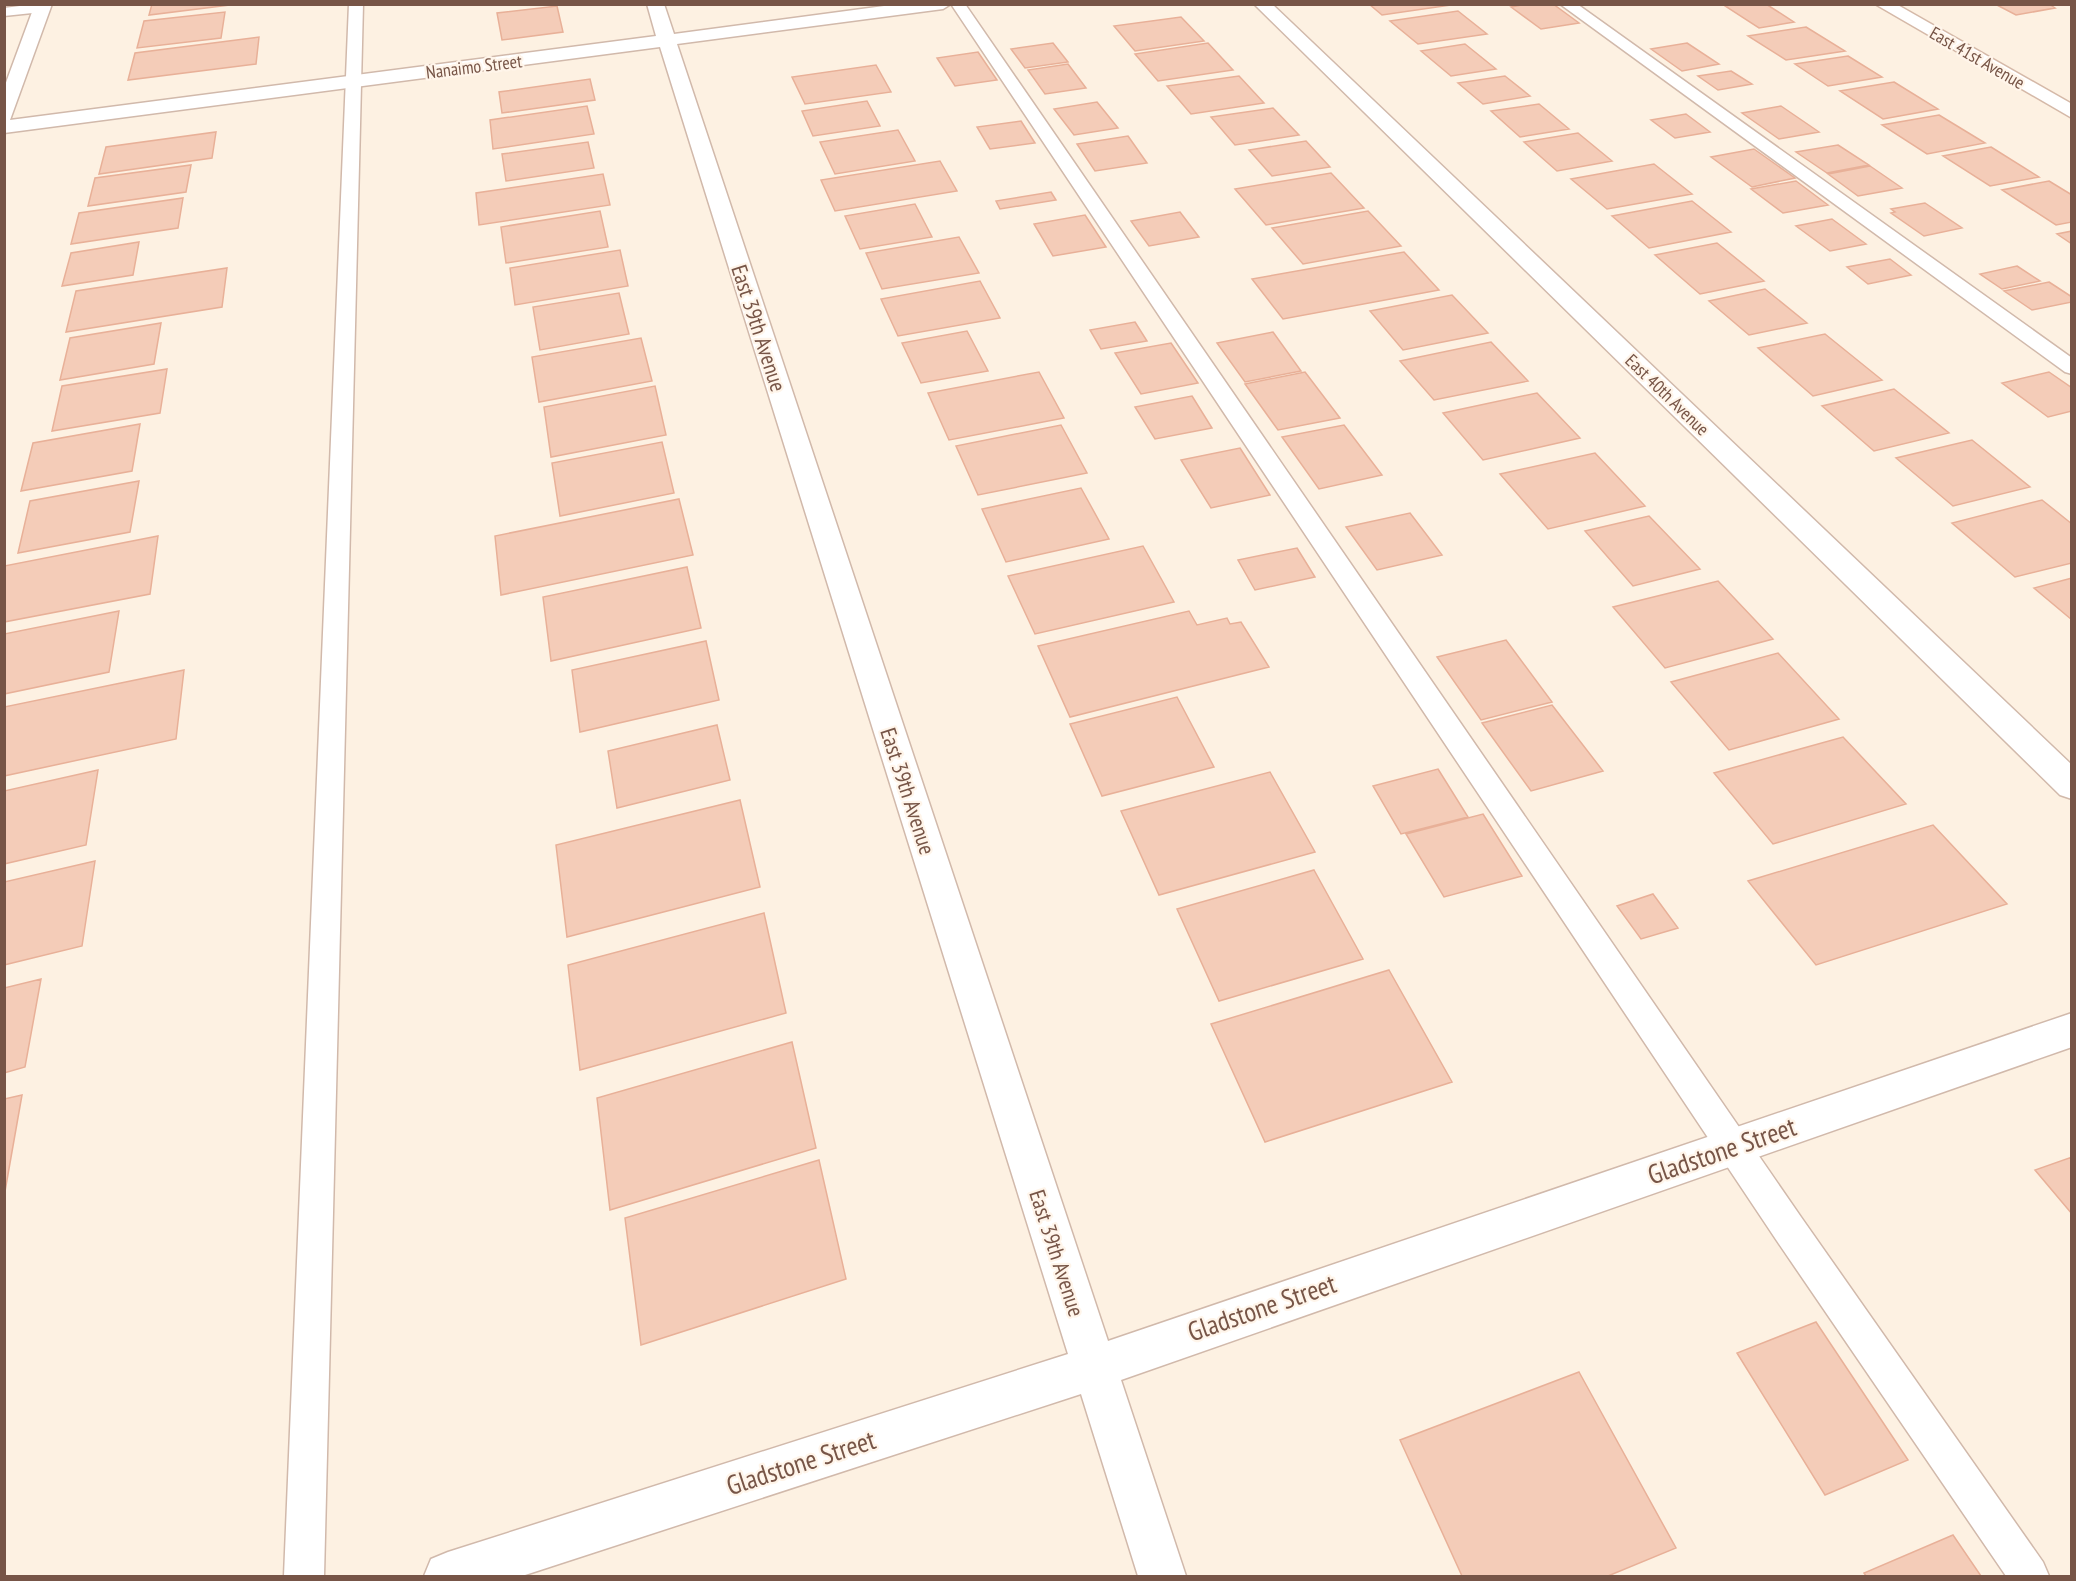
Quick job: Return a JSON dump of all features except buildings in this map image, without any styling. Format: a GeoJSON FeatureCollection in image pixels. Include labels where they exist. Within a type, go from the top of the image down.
{"type":"FeatureCollection","features":[{"type":"Feature","properties":{"kind":"street","name":"East 39th Avenue"},"geometry":{"type":"LineString","coordinates":[[655,4],[1162,1576]]}},
{"type":"Feature","properties":{"kind":"street","name":"Nanaimo Street"},"geometry":{"type":"LineString","coordinates":[[4,127],[943,4]]}},
{"type":"Feature","properties":{"kind":"street","name":"East 40th Avenue"},"geometry":{"type":"LineString","coordinates":[[1262,4],[2072,786]]}},
{"type":"Feature","properties":{"kind":"street","name":"East 41st Avenue"},"geometry":{"type":"LineString","coordinates":[[1883,4],[2072,112]]}},
{"type":"Feature","properties":{"kind":"street"},"geometry":{"type":"LineString","coordinates":[[4,116],[43,6]]}},
{"type":"Feature","properties":{"kind":"street","name":"Gladstone Street"},"geometry":{"type":"LineString","coordinates":[[448,1576],[992,1403],[2072,1030]]}},
{"type":"Feature","properties":{"kind":"lane"},"geometry":{"type":"LineString","coordinates":[[304,1576],[356,4]]}},
{"type":"Feature","properties":{"kind":"lane"},"geometry":{"type":"LineString","coordinates":[[958,4],[1734,1148],[2029,1576]]}},
{"type":"Feature","properties":{"kind":"lane"},"geometry":{"type":"LineString","coordinates":[[1567,4],[2072,368]]}},
{"type":"Feature","properties":{"kind":"lane"},"geometry":{"type":"LineString","coordinates":[[4,12],[43,6]]}}]}
